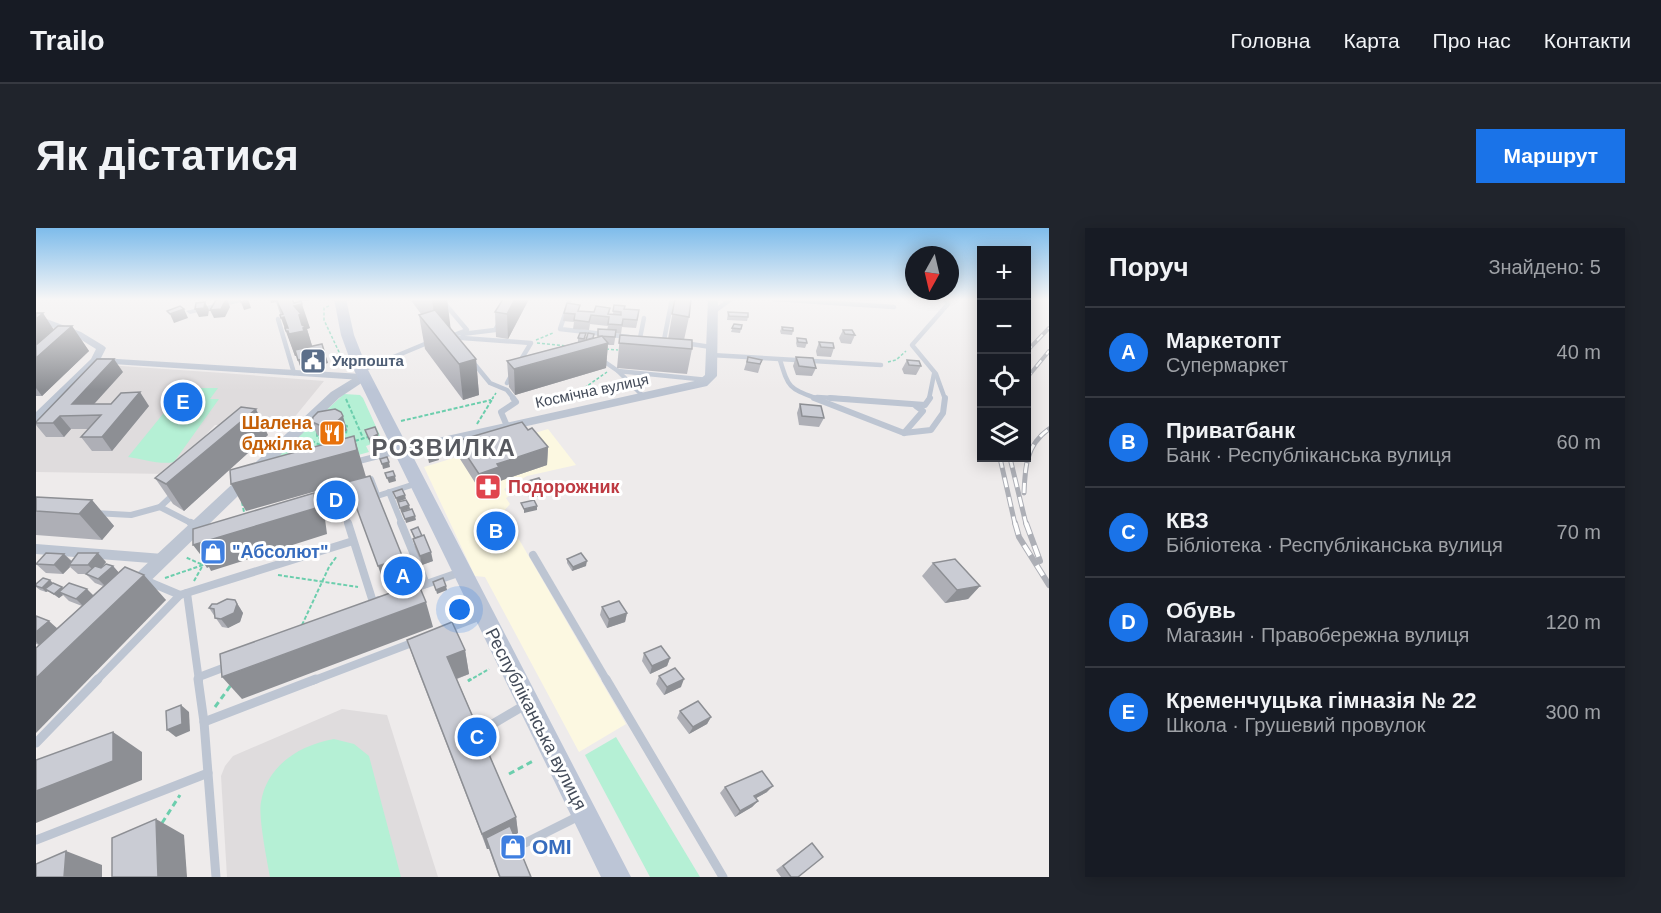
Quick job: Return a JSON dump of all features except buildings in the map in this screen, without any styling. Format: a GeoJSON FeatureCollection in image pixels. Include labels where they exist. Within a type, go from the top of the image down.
{"type":"FeatureCollection","features":[{"type":"Feature","properties":{"kind":"main road","name":"Республіканська вулиця"},"geometry":{"type":"LineString","coordinates":[[344,329],[364,379],[402,450],[616,877]]}},
{"type":"Feature","properties":{"kind":"street"},"geometry":{"type":"LineString","coordinates":[[36,418],[95,360],[101,348],[66,329]]}},
{"type":"Feature","properties":{"kind":"street"},"geometry":{"type":"LineString","coordinates":[[708,380],[711,376],[712,329]]}},
{"type":"Feature","properties":{"kind":"street"},"geometry":{"type":"LineString","coordinates":[[95,360],[364,379]]}},
{"type":"Feature","properties":{"kind":"street"},"geometry":{"type":"LineString","coordinates":[[116,603],[146,580],[163,559],[197,526],[344,391],[364,379]]}},
{"type":"Feature","properties":{"kind":"street","name":"Космічна вулиця"},"geometry":{"type":"LineString","coordinates":[[402,450],[644,397],[708,380]]}},
{"type":"Feature","properties":{"kind":"street"},"geometry":{"type":"LineString","coordinates":[[36,549],[163,559]]}},
{"type":"Feature","properties":{"kind":"lane"},"geometry":{"type":"LineString","coordinates":[[281,329],[294,373]]}},
{"type":"Feature","properties":{"kind":"lane"},"geometry":{"type":"LineString","coordinates":[[364,379],[414,347],[451,337],[466,329]]}},
{"type":"Feature","properties":{"kind":"lane"},"geometry":{"type":"LineString","coordinates":[[459,333],[495,329]]}},
{"type":"Feature","properties":{"kind":"lane"},"geometry":{"type":"LineString","coordinates":[[563,329],[648,339]]}},
{"type":"Feature","properties":{"kind":"lane"},"geometry":{"type":"LineString","coordinates":[[640,338],[642,329]]}},
{"type":"Feature","properties":{"kind":"lane"},"geometry":{"type":"LineString","coordinates":[[664,340],[666,329]]}},
{"type":"Feature","properties":{"kind":"lane"},"geometry":{"type":"LineString","coordinates":[[780,360],[788,385],[796,391],[904,434],[931,430],[944,410],[945,389],[923,356],[912,345],[926,329]]}},
{"type":"Feature","properties":{"kind":"lane"},"geometry":{"type":"LineString","coordinates":[[69,341],[78,334]]}},
{"type":"Feature","properties":{"kind":"lane"},"geometry":{"type":"LineString","coordinates":[[451,337],[531,343],[507,383]]}},
{"type":"Feature","properties":{"kind":"lane"},"geometry":{"type":"LineString","coordinates":[[451,337],[460,347]]}},
{"type":"Feature","properties":{"kind":"lane"},"geometry":{"type":"LineString","coordinates":[[656,339],[711,351],[780,360],[881,365]]}},
{"type":"Feature","properties":{"kind":"lane"},"geometry":{"type":"LineString","coordinates":[[467,354],[490,383],[507,390],[516,402],[501,412],[507,426]]}},
{"type":"Feature","properties":{"kind":"lane"},"geometry":{"type":"LineString","coordinates":[[594,358],[603,358],[644,397]]}},
{"type":"Feature","properties":{"kind":"lane"},"geometry":{"type":"LineString","coordinates":[[618,371],[708,380]]}},
{"type":"Feature","properties":{"kind":"lane"},"geometry":{"type":"LineString","coordinates":[[904,434],[929,402],[934,375]]}},
{"type":"Feature","properties":{"kind":"lane"},"geometry":{"type":"LineString","coordinates":[[500,387],[521,378]]}},
{"type":"Feature","properties":{"kind":"lane"},"geometry":{"type":"LineString","coordinates":[[811,397],[914,404],[924,408]]}},
{"type":"Feature","properties":{"kind":"lane"},"geometry":{"type":"LineString","coordinates":[[345,465],[402,450]]}},
{"type":"Feature","properties":{"kind":"lane"},"geometry":{"type":"LineString","coordinates":[[304,499],[371,479],[378,496]]}},
{"type":"Feature","properties":{"kind":"lane"},"geometry":{"type":"LineString","coordinates":[[343,507],[418,483]]}},
{"type":"Feature","properties":{"kind":"lane"},"geometry":{"type":"LineString","coordinates":[[84,513],[131,515],[160,507],[184,485]]}},
{"type":"Feature","properties":{"kind":"lane"},"geometry":{"type":"LineString","coordinates":[[336,490],[343,507],[349,543],[373,602],[384,601],[364,612]]}},
{"type":"Feature","properties":{"kind":"lane"},"geometry":{"type":"LineString","coordinates":[[389,492],[424,585]]}},
{"type":"Feature","properties":{"kind":"lane"},"geometry":{"type":"LineString","coordinates":[[160,507],[197,526]]}},
{"type":"Feature","properties":{"kind":"lane"},"geometry":{"type":"LineString","coordinates":[[36,743],[184,594],[349,543]]}},
{"type":"Feature","properties":{"kind":"lane"},"geometry":{"type":"LineString","coordinates":[[533,555],[566,615],[723,877]]}},
{"type":"Feature","properties":{"kind":"lane"},"geometry":{"type":"LineString","coordinates":[[402,593],[462,571]]}},
{"type":"Feature","properties":{"kind":"lane"},"geometry":{"type":"LineString","coordinates":[[146,580],[184,594]]}},
{"type":"Feature","properties":{"kind":"lane"},"geometry":{"type":"LineString","coordinates":[[184,594],[200,677],[216,877]]}},
{"type":"Feature","properties":{"kind":"lane"},"geometry":{"type":"LineString","coordinates":[[436,633],[484,615]]}},
{"type":"Feature","properties":{"kind":"lane"},"geometry":{"type":"LineString","coordinates":[[204,722],[425,638]]}},
{"type":"Feature","properties":{"kind":"lane"},"geometry":{"type":"LineString","coordinates":[[200,677],[232,664]]}},
{"type":"Feature","properties":{"kind":"lane"},"geometry":{"type":"LineString","coordinates":[[486,728],[528,703]]}},
{"type":"Feature","properties":{"kind":"lane"},"geometry":{"type":"LineString","coordinates":[[36,840],[208,773]]}},
{"type":"Feature","properties":{"kind":"lane"},"geometry":{"type":"LineString","coordinates":[[525,843],[584,813]]}},
{"type":"Feature","properties":{"kind":"path"},"geometry":{"type":"LineString","coordinates":[[328,329],[339,352],[328,371]]}},
{"type":"Feature","properties":{"kind":"path"},"geometry":{"type":"LineString","coordinates":[[531,343],[559,329]]}},
{"type":"Feature","properties":{"kind":"path"},"geometry":{"type":"LineString","coordinates":[[531,343],[569,346]]}},
{"type":"Feature","properties":{"kind":"path"},"geometry":{"type":"LineString","coordinates":[[881,365],[896,360],[912,345]]}},
{"type":"Feature","properties":{"kind":"path"},"geometry":{"type":"LineString","coordinates":[[594,358],[589,348],[624,350]]}},
{"type":"Feature","properties":{"kind":"path"},"geometry":{"type":"LineString","coordinates":[[540,410],[580,391],[603,376],[611,366]]}},
{"type":"Feature","properties":{"kind":"path"},"geometry":{"type":"LineString","coordinates":[[475,430],[479,418],[500,387]]}},
{"type":"Feature","properties":{"kind":"path"},"geometry":{"type":"LineString","coordinates":[[344,391],[363,439]]}},
{"type":"Feature","properties":{"kind":"path"},"geometry":{"type":"LineString","coordinates":[[400,421],[491,400]]}},
{"type":"Feature","properties":{"kind":"path"},"geometry":{"type":"LineString","coordinates":[[311,449],[342,437],[348,430],[347,426],[339,422],[321,426],[316,433],[317,437],[328,441]]}},
{"type":"Feature","properties":{"kind":"path"},"geometry":{"type":"LineString","coordinates":[[353,442],[368,437]]}},
{"type":"Feature","properties":{"kind":"path"},"geometry":{"type":"LineString","coordinates":[[305,438],[320,445]]}},
{"type":"Feature","properties":{"kind":"path"},"geometry":{"type":"LineString","coordinates":[[240,496],[245,517]]}},
{"type":"Feature","properties":{"kind":"path"},"geometry":{"type":"LineString","coordinates":[[309,516],[343,507]]}},
{"type":"Feature","properties":{"kind":"path"},"geometry":{"type":"LineString","coordinates":[[239,519],[252,515]]}},
{"type":"Feature","properties":{"kind":"path"},"geometry":{"type":"LineString","coordinates":[[300,628],[321,583],[349,543]]}},
{"type":"Feature","properties":{"kind":"path"},"geometry":{"type":"LineString","coordinates":[[163,559],[177,553],[203,565]]}},
{"type":"Feature","properties":{"kind":"path"},"geometry":{"type":"LineString","coordinates":[[203,555],[203,565]]}},
{"type":"Feature","properties":{"kind":"path"},"geometry":{"type":"LineString","coordinates":[[146,580],[203,565]]}},
{"type":"Feature","properties":{"kind":"path"},"geometry":{"type":"LineString","coordinates":[[251,573],[284,575],[321,583],[369,588]]}},
{"type":"Feature","properties":{"kind":"path"},"geometry":{"type":"LineString","coordinates":[[468,681],[489,669]]}},
{"type":"Feature","properties":{"kind":"path"},"geometry":{"type":"LineString","coordinates":[[204,722],[234,681]]}},
{"type":"Feature","properties":{"kind":"path"},"geometry":{"type":"LineString","coordinates":[[509,774],[532,761]]}},
{"type":"Feature","properties":{"kind":"path"},"geometry":{"type":"LineString","coordinates":[[157,830],[189,782]]}},
{"type":"Feature","properties":{"kind":"shaded area"},"geometry":{"type":"Polygon","coordinates":[[[107,365],[324,381],[284,430],[215,425],[169,474],[36,472],[36,426],[94,368],[107,365]]]}},
{"type":"Feature","properties":{"kind":"shaded area"},"geometry":{"type":"Polygon","coordinates":[[[548,429],[576,465],[527,476],[504,489],[509,496],[506,498],[510,504],[503,512],[626,724],[579,752],[485,577],[475,576],[424,467],[548,429]]]}},
{"type":"Feature","properties":{"kind":"shaded area"},"geometry":{"type":"Polygon","coordinates":[[[342,709],[387,715],[438,877],[227,877],[221,776],[225,766],[233,756],[342,709]]]}},
{"type":"Feature","properties":{"kind":"green space"},"geometry":{"type":"Polygon","coordinates":[[[184,388],[218,388],[210,399],[219,399],[174,462],[157,462],[128,457],[184,388]]]}},
{"type":"Feature","properties":{"kind":"green space"},"geometry":{"type":"Polygon","coordinates":[[[344,394],[360,395],[363,398],[382,440],[366,446],[369,452],[279,477],[270,462],[344,394]]]}},
{"type":"Feature","properties":{"kind":"green space"},"geometry":{"type":"Polygon","coordinates":[[[616,737],[700,877],[650,877],[585,755],[616,737]]]}},
{"type":"Feature","properties":{"kind":"green space"},"geometry":{"type":"Polygon","coordinates":[[[334,739],[354,744],[369,756],[401,877],[270,877],[260,809],[264,789],[270,777],[287,759],[309,746],[334,739]]]}},
{"type":"Feature","properties":{"kind":"railway"},"geometry":{"type":"LineString","coordinates":[[1031,347],[1048,329]]}},
{"type":"Feature","properties":{"kind":"railway"},"geometry":{"type":"LineString","coordinates":[[1031,373],[1049,351]]}},
{"type":"Feature","properties":{"kind":"railway"},"geometry":{"type":"LineString","coordinates":[[1024,493],[1026,466],[1031,449],[1041,435],[1049,429]]}},
{"type":"Feature","properties":{"kind":"railway"},"geometry":{"type":"LineString","coordinates":[[1001,462],[1015,524]]}},
{"type":"Feature","properties":{"kind":"railway"},"geometry":{"type":"LineString","coordinates":[[1011,462],[1026,524]]}},
{"type":"Feature","properties":{"kind":"railway"},"geometry":{"type":"LineString","coordinates":[[1015,523],[1019,537],[1049,585]]}},
{"type":"Feature","properties":{"kind":"railway"},"geometry":{"type":"LineString","coordinates":[[1026,523],[1040,561]]}},
{"type":"Feature","properties":{"kind":"place","name":"Укрпошта"},"geometry":{"type":"Point","coordinates":[313,361]}},
{"type":"Feature","properties":{"kind":"place","name":"Кременчуцька гімназія № 22"},"geometry":{"type":"Point","coordinates":[183,402]}},
{"type":"Feature","properties":{"kind":"place","name":"Шалена бджілка"},"geometry":{"type":"Point","coordinates":[332,433]}},
{"type":"Feature","properties":{"kind":"place","name":"Подорожник"},"geometry":{"type":"Point","coordinates":[488,487]}},
{"type":"Feature","properties":{"kind":"place","name":"Обувь"},"geometry":{"type":"Point","coordinates":[336,500]}},
{"type":"Feature","properties":{"kind":"place","name":"Приватбанк"},"geometry":{"type":"Point","coordinates":[496,531]}},
{"type":"Feature","properties":{"kind":"place","name":"\"Абсолют\""},"geometry":{"type":"Point","coordinates":[213,552]}},
{"type":"Feature","properties":{"kind":"place","name":"Маркетопт"},"geometry":{"type":"Point","coordinates":[403,576]}},
{"type":"Feature","properties":{"kind":"place","name":"КВЗ"},"geometry":{"type":"Point","coordinates":[477,737]}},
{"type":"Feature","properties":{"kind":"place","name":"OMI"},"geometry":{"type":"Point","coordinates":[513,847]}},
{"type":"Feature","properties":{"kind":"district","name":"РОЗВИЛКА"},"geometry":{"type":"Point","coordinates":[444,448]}}]}
